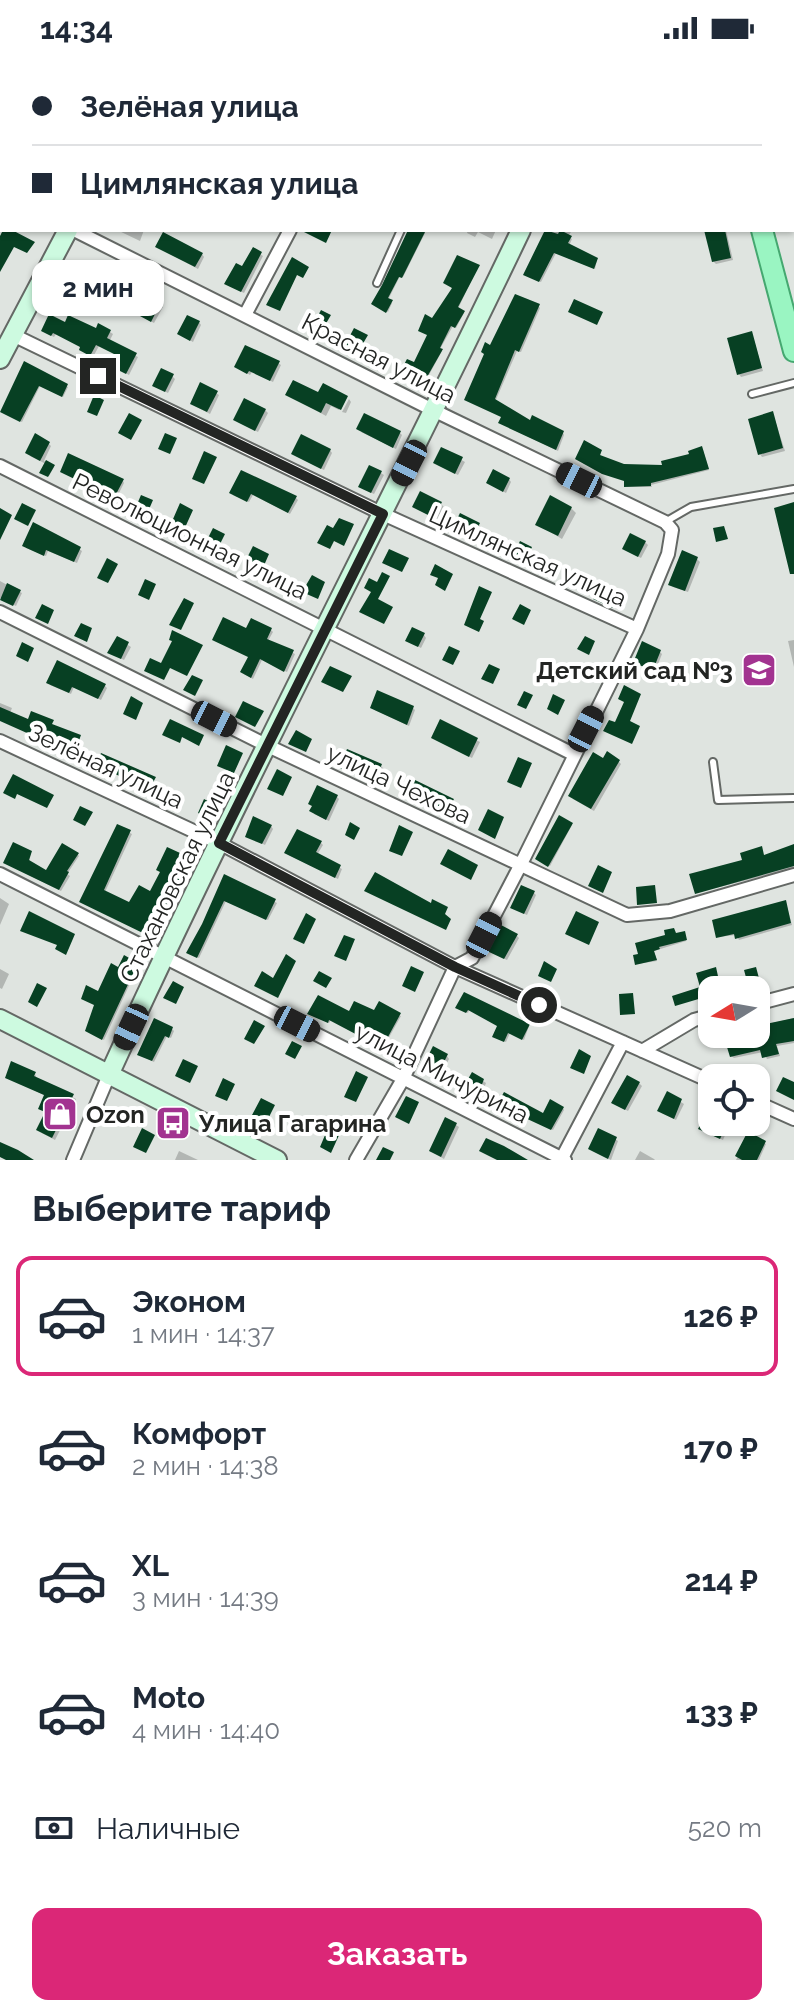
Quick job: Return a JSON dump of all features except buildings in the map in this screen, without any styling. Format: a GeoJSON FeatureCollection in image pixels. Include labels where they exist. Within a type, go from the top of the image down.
{"type":"FeatureCollection","features":[{"type":"Feature","properties":{"kind":"main road"},"geometry":{"type":"LineString","coordinates":[[763,232],[794,351]]}},
{"type":"Feature","properties":{"kind":"street"},"geometry":{"type":"LineString","coordinates":[[0,359],[67,232]]}},
{"type":"Feature","properties":{"kind":"street","name":"Красная улица"},"geometry":{"type":"LineString","coordinates":[[78,232],[665,522]]}},
{"type":"Feature","properties":{"kind":"street"},"geometry":{"type":"LineString","coordinates":[[245,315],[289,232]]}},
{"type":"Feature","properties":{"kind":"street","name":"Стахановская улица"},"geometry":{"type":"LineString","coordinates":[[73,1160],[164,955],[435,411],[520,232]]}},
{"type":"Feature","properties":{"kind":"street","name":"Цимлянская улица"},"geometry":{"type":"LineString","coordinates":[[13,335],[383,514],[637,629]]}},
{"type":"Feature","properties":{"kind":"street","name":"Революционная улица"},"geometry":{"type":"LineString","coordinates":[[0,466],[573,754]]}},
{"type":"Feature","properties":{"kind":"street"},"geometry":{"type":"LineString","coordinates":[[356,1160],[403,1079],[455,967],[472,958],[637,629],[668,554],[672,530],[665,522]]}},
{"type":"Feature","properties":{"kind":"street","name":"улица Чехова"},"geometry":{"type":"LineString","coordinates":[[0,612],[268,746],[627,915],[670,911],[794,875]]}},
{"type":"Feature","properties":{"kind":"street","name":"Зелёная улица"},"geometry":{"type":"LineString","coordinates":[[0,741],[219,843],[455,967],[698,1076]]}},
{"type":"Feature","properties":{"kind":"street","name":"улица Мичурина"},"geometry":{"type":"LineString","coordinates":[[0,874],[563,1159]]}},
{"type":"Feature","properties":{"kind":"street"},"geometry":{"type":"LineString","coordinates":[[770,1000],[794,994]]}},
{"type":"Feature","properties":{"kind":"street"},"geometry":{"type":"LineString","coordinates":[[0,1019],[265,1157]]}},
{"type":"Feature","properties":{"kind":"street"},"geometry":{"type":"LineString","coordinates":[[642,1051],[698,1019]]}},
{"type":"Feature","properties":{"kind":"street"},"geometry":{"type":"LineString","coordinates":[[563,1159],[623,1042]]}},
{"type":"Feature","properties":{"kind":"street"},"geometry":{"type":"LineString","coordinates":[[770,1108],[794,1119]]}},
{"type":"Feature","properties":{"kind":"lane"},"geometry":{"type":"LineString","coordinates":[[377,283],[400,232]]}},
{"type":"Feature","properties":{"kind":"lane"},"geometry":{"type":"LineString","coordinates":[[752,394],[794,383]]}},
{"type":"Feature","properties":{"kind":"lane"},"geometry":{"type":"LineString","coordinates":[[665,522],[691,507],[794,489]]}},
{"type":"Feature","properties":{"kind":"lane"},"geometry":{"type":"LineString","coordinates":[[713,762],[718,800],[794,798]]}},
{"type":"Feature","properties":{"kind":"place","name":"Детский сад №3"},"geometry":{"type":"Point","coordinates":[759,670]}},
{"type":"Feature","properties":{"kind":"place","name":"Ozon"},"geometry":{"type":"Point","coordinates":[60,1114]}},
{"type":"Feature","properties":{"kind":"place","name":"Улица Гагарина"},"geometry":{"type":"Point","coordinates":[173,1123]}},
{"type":"Feature","properties":{"kind":"route"},"geometry":{"type":"LineString","coordinates":[[98,376],[383,514],[219,843],[455,967],[539,1005]]}}]}
